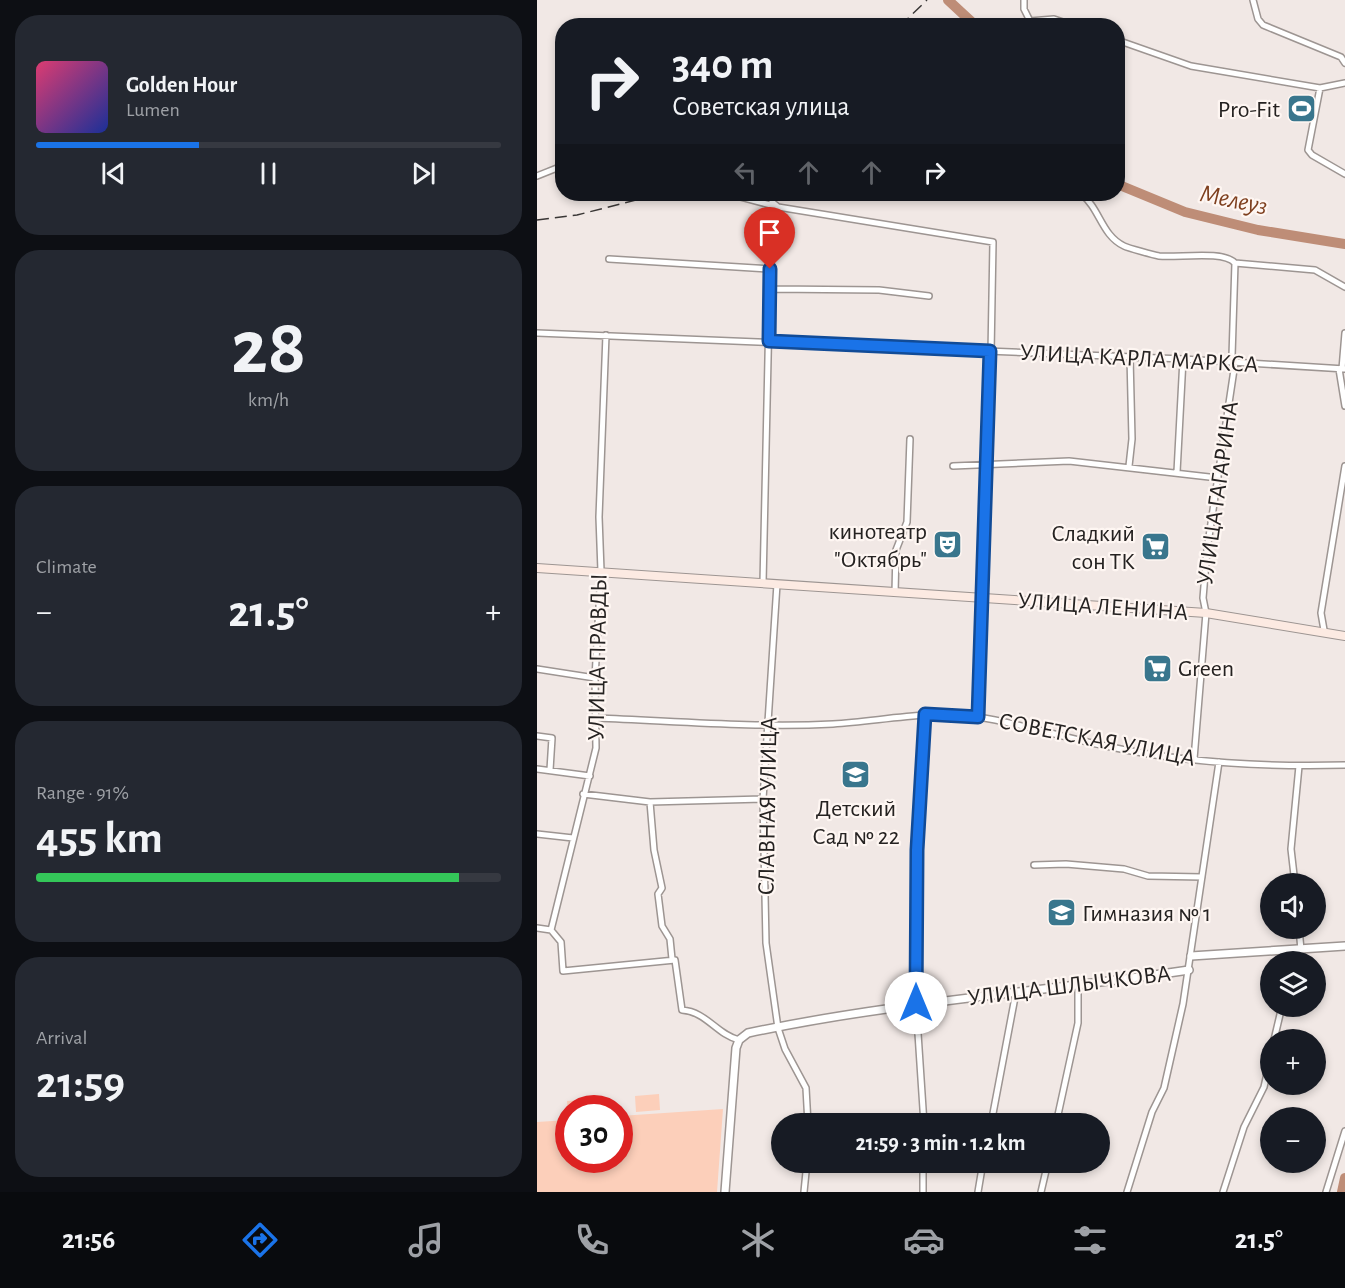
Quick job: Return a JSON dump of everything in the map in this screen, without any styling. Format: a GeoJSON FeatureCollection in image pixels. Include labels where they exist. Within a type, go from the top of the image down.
{"type":"FeatureCollection","features":[{"type":"Feature","properties":{"kind":"main road","name":"УЛИЦА ЛЕНИНА"},"geometry":{"type":"LineString","coordinates":[[537,568],[1206,613],[1324,630],[1345,636]]}},
{"type":"Feature","properties":{"kind":"street"},"geometry":{"type":"LineString","coordinates":[[1024,0],[1024,9],[1028,18]]}},
{"type":"Feature","properties":{"kind":"street"},"geometry":{"type":"LineString","coordinates":[[1254,0],[1258,19],[1263,25],[1341,57],[1345,63]]}},
{"type":"Feature","properties":{"kind":"street"},"geometry":{"type":"LineString","coordinates":[[1125,43],[1191,66],[1320,88],[1345,83]]}},
{"type":"Feature","properties":{"kind":"street"},"geometry":{"type":"LineString","coordinates":[[1320,88],[1308,150],[1312,155],[1345,174]]}},
{"type":"Feature","properties":{"kind":"street"},"geometry":{"type":"LineString","coordinates":[[537,176],[555,169]]}},
{"type":"Feature","properties":{"kind":"street"},"geometry":{"type":"LineString","coordinates":[[755,201],[777,207],[993,242],[989,464],[981,598],[978,717]]}},
{"type":"Feature","properties":{"kind":"street"},"geometry":{"type":"LineString","coordinates":[[772,201],[777,207]]}},
{"type":"Feature","properties":{"kind":"street"},"geometry":{"type":"LineString","coordinates":[[1087,201],[1097,212],[1106,233],[1124,246],[1155,255],[1214,256],[1232,260],[1235,263],[1315,270],[1345,287]]}},
{"type":"Feature","properties":{"kind":"street"},"geometry":{"type":"LineString","coordinates":[[763,583],[770,269],[777,207]]}},
{"type":"Feature","properties":{"kind":"street"},"geometry":{"type":"LineString","coordinates":[[609,259],[770,269]]}},
{"type":"Feature","properties":{"kind":"street","name":"УЛИЦА ГАГАРИНА"},"geometry":{"type":"LineString","coordinates":[[1194,759],[1206,613],[1203,598],[1235,363],[1232,356],[1235,263]]}},
{"type":"Feature","properties":{"kind":"street"},"geometry":{"type":"LineString","coordinates":[[771,289],[879,290],[929,296]]}},
{"type":"Feature","properties":{"kind":"street","name":"УЛИЦА КАРЛА МАРКСА"},"geometry":{"type":"LineString","coordinates":[[537,333],[1183,358],[1342,369]]}},
{"type":"Feature","properties":{"kind":"street"},"geometry":{"type":"LineString","coordinates":[[1345,333],[1342,369],[1345,406]]}},
{"type":"Feature","properties":{"kind":"street","name":"УЛИЦА ПРАВДЫ"},"geometry":{"type":"LineString","coordinates":[[551,930],[596,748],[595,678],[601,571],[599,517],[606,335]]}},
{"type":"Feature","properties":{"kind":"street"},"geometry":{"type":"LineString","coordinates":[[1129,466],[1132,440],[1130,357]]}},
{"type":"Feature","properties":{"kind":"street"},"geometry":{"type":"LineString","coordinates":[[1177,472],[1183,358]]}},
{"type":"Feature","properties":{"kind":"street"},"geometry":{"type":"LineString","coordinates":[[895,592],[896,550],[906,522],[910,439]]}},
{"type":"Feature","properties":{"kind":"street"},"geometry":{"type":"LineString","coordinates":[[953,466],[1069,461],[1129,466],[1218,478]]}},
{"type":"Feature","properties":{"kind":"street"},"geometry":{"type":"LineString","coordinates":[[1324,630],[1321,614],[1345,466]]}},
{"type":"Feature","properties":{"kind":"street","name":"СЛАВНАЯ УЛИЦА"},"geometry":{"type":"LineString","coordinates":[[777,584],[763,799],[766,943],[777,1028],[805,1088],[807,1113]]}},
{"type":"Feature","properties":{"kind":"street"},"geometry":{"type":"LineString","coordinates":[[537,669],[595,678]]}},
{"type":"Feature","properties":{"kind":"street"},"geometry":{"type":"LineString","coordinates":[[923,1113],[916,1003],[917,850],[925,714]]}},
{"type":"Feature","properties":{"kind":"street","name":"СОВЕТСКАЯ УЛИЦА"},"geometry":{"type":"LineString","coordinates":[[597,717],[768,726],[835,724],[925,714],[978,717],[1106,747],[1194,759],[1299,766],[1345,765]]}},
{"type":"Feature","properties":{"kind":"street"},"geometry":{"type":"LineString","coordinates":[[537,736],[552,738],[550,770]]}},
{"type":"Feature","properties":{"kind":"street"},"geometry":{"type":"LineString","coordinates":[[1127,1192],[1152,1112],[1164,1088],[1189,970],[1219,762]]}},
{"type":"Feature","properties":{"kind":"street"},"geometry":{"type":"LineString","coordinates":[[1294,873],[1291,849],[1299,766]]}},
{"type":"Feature","properties":{"kind":"street"},"geometry":{"type":"LineString","coordinates":[[537,768],[590,777]]}},
{"type":"Feature","properties":{"kind":"street"},"geometry":{"type":"LineString","coordinates":[[583,794],[650,801],[763,799]]}},
{"type":"Feature","properties":{"kind":"street"},"geometry":{"type":"LineString","coordinates":[[650,801],[653,839],[662,888],[658,894],[662,926],[670,939],[672,959]]}},
{"type":"Feature","properties":{"kind":"street"},"geometry":{"type":"LineString","coordinates":[[537,834],[573,838]]}},
{"type":"Feature","properties":{"kind":"street"},"geometry":{"type":"LineString","coordinates":[[1034,865],[1066,864],[1124,870],[1148,876],[1201,877]]}},
{"type":"Feature","properties":{"kind":"street"},"geometry":{"type":"LineString","coordinates":[[537,928],[551,930],[561,942],[563,971],[672,959],[677,962],[682,1010],[701,1014],[722,1034],[739,1040],[736,1048],[725,1192]]}},
{"type":"Feature","properties":{"kind":"street"},"geometry":{"type":"LineString","coordinates":[[1298,939],[1298,950]]}},
{"type":"Feature","properties":{"kind":"street","name":"УЛИЦА ШЛЫЧКОВА"},"geometry":{"type":"LineString","coordinates":[[1191,956],[1345,946]]}},
{"type":"Feature","properties":{"kind":"street","name":"УЛИЦА ШЛЫЧКОВА"},"geometry":{"type":"LineString","coordinates":[[739,1040],[748,1033],[916,1003],[1078,987],[1189,970]]}},
{"type":"Feature","properties":{"kind":"street"},"geometry":{"type":"LineString","coordinates":[[1058,1113],[1078,1023],[1078,987]]}},
{"type":"Feature","properties":{"kind":"street"},"geometry":{"type":"LineString","coordinates":[[993,1113],[1015,992]]}},
{"type":"Feature","properties":{"kind":"street"},"geometry":{"type":"LineString","coordinates":[[1223,1192],[1244,1126],[1260,1095]]}},
{"type":"Feature","properties":{"kind":"street"},"geometry":{"type":"LineString","coordinates":[[1326,1192],[1345,1131]]}},
{"type":"Feature","properties":{"kind":"street"},"geometry":{"type":"LineString","coordinates":[[804,1192],[806,1173]]}},
{"type":"Feature","properties":{"kind":"street"},"geometry":{"type":"LineString","coordinates":[[923,1173],[923,1192]]}},
{"type":"Feature","properties":{"kind":"street"},"geometry":{"type":"LineString","coordinates":[[978,1192],[981,1173]]}},
{"type":"Feature","properties":{"kind":"street"},"geometry":{"type":"LineString","coordinates":[[1041,1192],[1045,1173]]}},
{"type":"Feature","properties":{"kind":"shaded area"},"geometry":{"type":"Polygon","coordinates":[[[659,1094],[660,1110],[636,1112],[635,1096],[659,1094]]]}},
{"type":"Feature","properties":{"kind":"shaded area"},"geometry":{"type":"Polygon","coordinates":[[[723,1109],[717,1192],[537,1192],[537,1122],[555,1121],[555,1173],[633,1173],[633,1115],[723,1109]]]}},
{"type":"Feature","properties":{"kind":"waterway","name":"Мелеуз"},"geometry":{"type":"LineString","coordinates":[[948,0],[967,18]]}},
{"type":"Feature","properties":{"kind":"waterway","name":"Мелеуз"},"geometry":{"type":"LineString","coordinates":[[1125,187],[1185,212],[1258,230],[1345,244]]}},
{"type":"Feature","properties":{"kind":"waterway","name":"Мелеуз"},"geometry":{"type":"LineString","coordinates":[[1342,1192],[1345,1178]]}},
{"type":"Feature","properties":{"kind":"railway"},"geometry":{"type":"LineString","coordinates":[[908,18],[927,0]]}},
{"type":"Feature","properties":{"kind":"railway"},"geometry":{"type":"LineString","coordinates":[[537,220],[577,215],[632,201]]}},
{"type":"Feature","properties":{"kind":"place","name":"Pro-Fit"},"geometry":{"type":"Point","coordinates":[1301,109]}},
{"type":"Feature","properties":{"kind":"place","name":"кинотеатр \"Октябрь\""},"geometry":{"type":"Point","coordinates":[948,545]}},
{"type":"Feature","properties":{"kind":"place","name":"Сладкий сон ТК"},"geometry":{"type":"Point","coordinates":[1156,547]}},
{"type":"Feature","properties":{"kind":"place","name":"Green"},"geometry":{"type":"Point","coordinates":[1157,668]}},
{"type":"Feature","properties":{"kind":"place","name":"Детский Сад № 22"},"geometry":{"type":"Point","coordinates":[856,775]}},
{"type":"Feature","properties":{"kind":"place","name":"Гимназия № 1"},"geometry":{"type":"Point","coordinates":[1061,913]}},
{"type":"Feature","properties":{"kind":"route"},"geometry":{"type":"LineString","coordinates":[[770,269],[769,341],[990,351],[989,464],[981,598],[978,717],[925,714],[917,850],[916,1003]]}}]}
